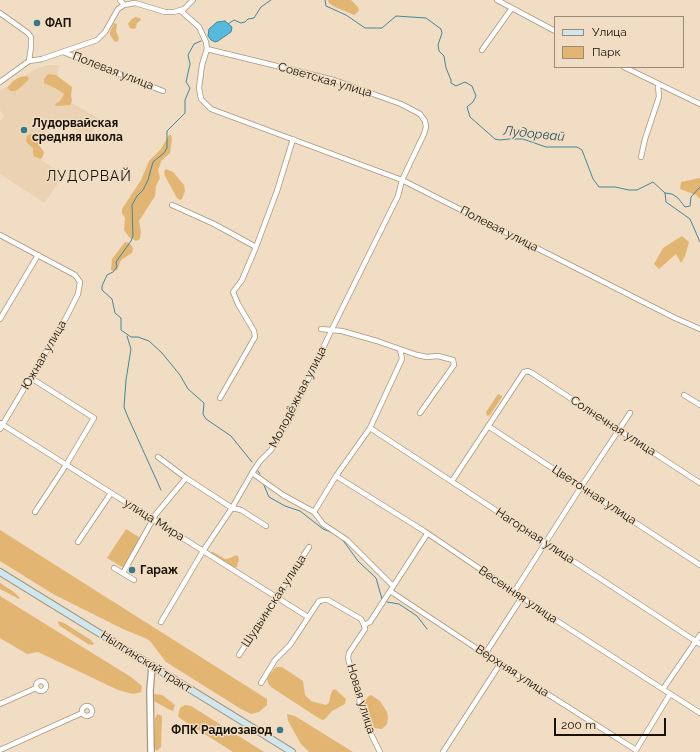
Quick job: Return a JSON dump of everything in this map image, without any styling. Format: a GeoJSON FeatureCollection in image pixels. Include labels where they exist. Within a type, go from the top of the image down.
{"type":"FeatureCollection","features":[{"type":"Feature","properties":{"kind":"main road","name":"Нылгинский тракт"},"geometry":{"type":"LineString","coordinates":[[0,572],[292,752]]}},
{"type":"Feature","properties":{"kind":"street"},"geometry":{"type":"LineString","coordinates":[[120,0],[124,5]]}},
{"type":"Feature","properties":{"kind":"street"},"geometry":{"type":"LineString","coordinates":[[0,82],[28,61],[42,60],[94,41],[105,32],[116,12],[124,5],[135,3],[169,13],[181,11],[188,7],[193,0]]}},
{"type":"Feature","properties":{"kind":"street"},"geometry":{"type":"LineString","coordinates":[[497,0],[554,31]]}},
{"type":"Feature","properties":{"kind":"street"},"geometry":{"type":"LineString","coordinates":[[482,50],[512,8]]}},
{"type":"Feature","properties":{"kind":"street"},"geometry":{"type":"LineString","coordinates":[[181,11],[199,27],[206,42],[207,49]]}},
{"type":"Feature","properties":{"kind":"street"},"geometry":{"type":"LineString","coordinates":[[0,13],[28,33],[31,37],[31,47],[28,61]]}},
{"type":"Feature","properties":{"kind":"street","name":"Полевая улица"},"geometry":{"type":"LineString","coordinates":[[207,49],[202,65],[198,88],[201,99],[211,109],[402,180],[675,318],[700,329]]}},
{"type":"Feature","properties":{"kind":"street","name":"Советская улица"},"geometry":{"type":"LineString","coordinates":[[207,49],[334,80],[401,104],[417,111],[423,117],[426,124],[424,134]]}},
{"type":"Feature","properties":{"kind":"street","name":"Полевая улица"},"geometry":{"type":"LineString","coordinates":[[63,52],[163,91]]}},
{"type":"Feature","properties":{"kind":"street"},"geometry":{"type":"LineString","coordinates":[[626,68],[658,85],[700,104]]}},
{"type":"Feature","properties":{"kind":"street"},"geometry":{"type":"LineString","coordinates":[[641,157],[645,139],[659,97],[658,85]]}},
{"type":"Feature","properties":{"kind":"street","name":"Молодёжная улица"},"geometry":{"type":"LineString","coordinates":[[161,622],[252,473],[260,461],[271,450],[288,422],[398,196],[402,180],[424,134]]}},
{"type":"Feature","properties":{"kind":"street"},"geometry":{"type":"LineString","coordinates":[[220,398],[255,337],[254,330],[233,295],[233,292],[242,280],[256,247],[277,191],[293,139]]}},
{"type":"Feature","properties":{"kind":"street"},"geometry":{"type":"LineString","coordinates":[[172,205],[214,224],[256,247]]}},
{"type":"Feature","properties":{"kind":"street"},"geometry":{"type":"LineString","coordinates":[[0,235],[38,255],[0,319]]}},
{"type":"Feature","properties":{"kind":"street","name":"Южная улица"},"geometry":{"type":"LineString","coordinates":[[1,426],[67,316],[80,288],[79,279],[75,275],[38,255]]}},
{"type":"Feature","properties":{"kind":"street"},"geometry":{"type":"LineString","coordinates":[[322,328],[332,329],[377,341],[422,356],[438,356],[453,360],[454,365],[420,414]]}},
{"type":"Feature","properties":{"kind":"street"},"geometry":{"type":"LineString","coordinates":[[314,512],[336,476],[370,428],[402,359],[400,349]]}},
{"type":"Feature","properties":{"kind":"street","name":"Солнечная улица"},"geometry":{"type":"LineString","coordinates":[[488,426],[524,372],[532,373],[700,483]]}},
{"type":"Feature","properties":{"kind":"street"},"geometry":{"type":"LineString","coordinates":[[31,378],[94,418],[66,465],[35,512]]}},
{"type":"Feature","properties":{"kind":"street"},"geometry":{"type":"LineString","coordinates":[[684,395],[700,405]]}},
{"type":"Feature","properties":{"kind":"street"},"geometry":{"type":"LineString","coordinates":[[514,592],[630,413]]}},
{"type":"Feature","properties":{"kind":"street","name":"улица Мира"},"geometry":{"type":"LineString","coordinates":[[1,426],[66,465],[308,617]]}},
{"type":"Feature","properties":{"kind":"street"},"geometry":{"type":"LineString","coordinates":[[452,481],[488,426]]}},
{"type":"Feature","properties":{"kind":"street","name":"Цветочная улица"},"geometry":{"type":"LineString","coordinates":[[488,426],[700,565]]}},
{"type":"Feature","properties":{"kind":"street","name":"Нагорная улица"},"geometry":{"type":"LineString","coordinates":[[370,428],[698,642]]}},
{"type":"Feature","properties":{"kind":"street"},"geometry":{"type":"LineString","coordinates":[[158,457],[186,478],[232,508],[241,510],[266,526]]}},
{"type":"Feature","properties":{"kind":"street"},"geometry":{"type":"LineString","coordinates":[[252,473],[314,512],[323,524],[347,540],[393,586]]}},
{"type":"Feature","properties":{"kind":"street","name":"Весенняя улица"},"geometry":{"type":"LineString","coordinates":[[336,476],[700,713]]}},
{"type":"Feature","properties":{"kind":"street"},"geometry":{"type":"LineString","coordinates":[[123,572],[156,514],[186,478]]}},
{"type":"Feature","properties":{"kind":"street"},"geometry":{"type":"LineString","coordinates":[[78,542],[111,493]]}},
{"type":"Feature","properties":{"kind":"street"},"geometry":{"type":"LineString","coordinates":[[261,683],[275,660],[290,645],[320,601],[324,600],[361,619],[364,624],[370,622],[427,534]]}},
{"type":"Feature","properties":{"kind":"street","name":"Шудьинская улица"},"geometry":{"type":"LineString","coordinates":[[239,655],[309,547]]}},
{"type":"Feature","properties":{"kind":"street"},"geometry":{"type":"LineString","coordinates":[[114,568],[123,572],[134,580]]}},
{"type":"Feature","properties":{"kind":"street","name":"Верхняя улица"},"geometry":{"type":"LineString","coordinates":[[390,591],[500,664],[636,750],[670,694]]}},
{"type":"Feature","properties":{"kind":"street"},"geometry":{"type":"LineString","coordinates":[[485,654],[522,597]]}},
{"type":"Feature","properties":{"kind":"street","name":"Новая улица"},"geometry":{"type":"LineString","coordinates":[[364,624],[365,629],[349,653],[348,658],[361,706],[371,734],[380,752]]}},
{"type":"Feature","properties":{"kind":"street"},"geometry":{"type":"LineString","coordinates":[[663,689],[698,642],[700,635]]}},
{"type":"Feature","properties":{"kind":"street"},"geometry":{"type":"LineString","coordinates":[[443,752],[500,664]]}},
{"type":"Feature","properties":{"kind":"street"},"geometry":{"type":"LineString","coordinates":[[152,666],[150,690],[152,752]]}},
{"type":"Feature","properties":{"kind":"street"},"geometry":{"type":"LineString","coordinates":[[0,704],[36,688]]}},
{"type":"Feature","properties":{"kind":"street"},"geometry":{"type":"LineString","coordinates":[[0,750],[82,713]]}},
{"type":"Feature","properties":{"kind":"shaded area","name":"Лудорвайская средняя школа"},"geometry":{"type":"Polygon","coordinates":[[[46,65],[59,65],[57,78],[65,99],[98,118],[90,138],[54,119],[32,154],[64,175],[44,203],[0,174],[0,121],[4,116],[0,110],[0,91],[36,69],[46,65]]]}},
{"type":"Feature","properties":{"kind":"green space"},"geometry":{"type":"Polygon","coordinates":[[[328,0],[351,0],[358,7],[359,11],[354,15],[335,7],[329,3],[328,0]]]}},
{"type":"Feature","properties":{"kind":"green space"},"geometry":{"type":"Polygon","coordinates":[[[135,17],[140,18],[141,20],[137,23],[136,28],[133,29],[130,28],[128,24],[135,17]]]}},
{"type":"Feature","properties":{"kind":"green space"},"geometry":{"type":"Polygon","coordinates":[[[114,23],[117,24],[116,31],[119,39],[117,42],[114,41],[110,35],[114,23]]]}},
{"type":"Feature","properties":{"kind":"green space"},"geometry":{"type":"Polygon","coordinates":[[[48,74],[56,75],[72,87],[72,101],[70,105],[56,106],[55,104],[60,101],[64,94],[44,83],[44,79],[48,74]]]}},
{"type":"Feature","properties":{"kind":"green space"},"geometry":{"type":"Polygon","coordinates":[[[26,76],[29,78],[28,80],[20,88],[15,91],[11,91],[7,88],[13,81],[20,77],[26,76]]]}},
{"type":"Feature","properties":{"kind":"green space"},"geometry":{"type":"Polygon","coordinates":[[[31,134],[36,136],[38,144],[44,152],[41,159],[33,155],[33,148],[26,142],[27,136],[31,134]]]}},
{"type":"Feature","properties":{"kind":"green space"},"geometry":{"type":"Polygon","coordinates":[[[169,135],[171,135],[172,139],[170,153],[161,161],[158,170],[160,178],[156,186],[155,196],[139,221],[141,232],[139,240],[136,241],[129,237],[124,230],[125,218],[122,213],[122,209],[141,180],[149,161],[161,149],[169,135]]]}},
{"type":"Feature","properties":{"kind":"green space"},"geometry":{"type":"Polygon","coordinates":[[[166,169],[173,172],[184,185],[185,191],[182,199],[180,200],[177,198],[165,176],[164,172],[166,169]]]}},
{"type":"Feature","properties":{"kind":"green space"},"geometry":{"type":"Polygon","coordinates":[[[700,178],[700,199],[696,195],[680,189],[681,182],[700,178]]]}},
{"type":"Feature","properties":{"kind":"green space"},"geometry":{"type":"Polygon","coordinates":[[[682,236],[689,242],[685,256],[681,263],[676,254],[659,269],[654,264],[663,248],[682,236]]]}},
{"type":"Feature","properties":{"kind":"green space"},"geometry":{"type":"Polygon","coordinates":[[[125,242],[132,246],[132,253],[121,260],[117,270],[113,271],[111,270],[112,259],[125,242]]]}},
{"type":"Feature","properties":{"kind":"green space"},"geometry":{"type":"Polygon","coordinates":[[[498,394],[502,397],[490,415],[487,416],[486,412],[498,394]]]}},
{"type":"Feature","properties":{"kind":"green space"},"geometry":{"type":"Polygon","coordinates":[[[126,529],[142,539],[124,568],[107,558],[126,529]]]}},
{"type":"Feature","properties":{"kind":"green space"},"geometry":{"type":"Polygon","coordinates":[[[0,530],[267,699],[267,705],[259,712],[251,714],[241,709],[166,662],[150,641],[53,594],[0,561],[0,530]]]}},
{"type":"Feature","properties":{"kind":"green space"},"geometry":{"type":"Polygon","coordinates":[[[210,552],[213,552],[225,559],[236,555],[238,556],[239,559],[237,567],[232,568],[210,552]]]}},
{"type":"Feature","properties":{"kind":"green space"},"geometry":{"type":"Polygon","coordinates":[[[0,583],[20,598],[19,599],[0,589],[0,583]]]}},
{"type":"Feature","properties":{"kind":"green space"},"geometry":{"type":"Polygon","coordinates":[[[0,596],[131,677],[142,686],[141,692],[133,694],[118,690],[38,652],[27,654],[0,638],[0,596]]]}},
{"type":"Feature","properties":{"kind":"green space"},"geometry":{"type":"Polygon","coordinates":[[[58,621],[64,623],[91,640],[94,644],[88,644],[60,626],[58,621]]]}},
{"type":"Feature","properties":{"kind":"green space"},"geometry":{"type":"Polygon","coordinates":[[[276,667],[282,667],[303,681],[305,695],[311,701],[326,705],[329,703],[331,693],[335,689],[346,699],[345,704],[332,711],[325,719],[320,719],[271,687],[267,679],[276,667]]]}},
{"type":"Feature","properties":{"kind":"green space"},"geometry":{"type":"Polygon","coordinates":[[[154,694],[162,695],[174,704],[173,711],[154,701],[154,694]]]}},
{"type":"Feature","properties":{"kind":"green space"},"geometry":{"type":"Polygon","coordinates":[[[371,695],[380,701],[387,712],[387,724],[382,729],[374,728],[365,710],[365,700],[371,695]]]}},
{"type":"Feature","properties":{"kind":"green space"},"geometry":{"type":"Polygon","coordinates":[[[185,705],[191,706],[264,752],[233,752],[181,719],[178,716],[180,708],[185,705]]]}},
{"type":"Feature","properties":{"kind":"green space"},"geometry":{"type":"Polygon","coordinates":[[[157,714],[162,716],[161,747],[157,751],[154,748],[155,719],[157,714]]]}},
{"type":"Feature","properties":{"kind":"green space"},"geometry":{"type":"Polygon","coordinates":[[[287,714],[295,716],[353,752],[309,752],[301,744],[288,721],[287,714]]]}},
{"type":"Feature","properties":{"kind":"water"},"geometry":{"type":"Polygon","coordinates":[[[225,21],[232,27],[231,32],[218,41],[215,42],[211,40],[208,36],[209,29],[217,22],[225,21]]]}},
{"type":"Feature","properties":{"kind":"waterway"},"geometry":{"type":"LineString","coordinates":[[228,24],[234,20],[241,23],[248,19],[254,18],[261,7],[271,0]]}},
{"type":"Feature","properties":{"kind":"waterway","name":"Лудорвай"},"geometry":{"type":"LineString","coordinates":[[325,0],[326,6],[346,15],[365,28],[382,28],[396,16],[426,18],[441,29],[442,33],[438,45],[439,51],[444,56],[451,83],[456,86],[465,82],[472,86],[476,96],[473,102],[467,107],[470,117],[495,139],[523,139],[546,147],[577,147],[582,150],[593,179],[599,187],[615,187],[637,190],[653,182],[665,193],[666,202],[690,219],[700,242]]}},
{"type":"Feature","properties":{"kind":"waterway"},"geometry":{"type":"LineString","coordinates":[[201,41],[194,44],[188,55],[190,64],[186,82],[190,88],[185,100],[185,113],[167,131],[167,148],[164,153],[153,162],[148,180],[132,205],[133,236],[116,262],[117,267],[113,272],[107,275],[102,286],[102,290],[112,299],[115,313],[121,318],[121,330],[131,337],[138,337],[149,341],[162,353],[180,375],[188,389],[204,403],[203,414],[206,419],[231,436],[252,462]]}},
{"type":"Feature","properties":{"kind":"waterway"},"geometry":{"type":"LineString","coordinates":[[665,193],[672,194],[678,198],[685,207],[690,206],[691,197],[700,187]]}},
{"type":"Feature","properties":{"kind":"waterway"},"geometry":{"type":"LineString","coordinates":[[127,336],[131,349],[126,380],[124,407],[161,490]]}},
{"type":"Feature","properties":{"kind":"waterway"},"geometry":{"type":"LineString","coordinates":[[263,483],[269,497],[285,506],[300,511],[323,529],[333,533]]}},
{"type":"Feature","properties":{"kind":"waterway"},"geometry":{"type":"LineString","coordinates":[[342,539],[358,561],[376,578],[382,599]]}},
{"type":"Feature","properties":{"kind":"waterway"},"geometry":{"type":"LineString","coordinates":[[387,602],[399,604],[417,616],[427,629]]}},
{"type":"Feature","properties":{"kind":"place","name":"ФАП"},"geometry":{"type":"Point","coordinates":[37,23]}},
{"type":"Feature","properties":{"kind":"place","name":"Лудорвайская средняя школа"},"geometry":{"type":"Point","coordinates":[24,130]}},
{"type":"Feature","properties":{"kind":"place","name":"Гараж"},"geometry":{"type":"Point","coordinates":[132,570]}},
{"type":"Feature","properties":{"kind":"place","name":"ФПК Радиозавод"},"geometry":{"type":"Point","coordinates":[280,730]}},
{"type":"Feature","properties":{"kind":"district","name":"ЛУДОРВАЙ"},"geometry":{"type":"Point","coordinates":[89,177]}}]}
